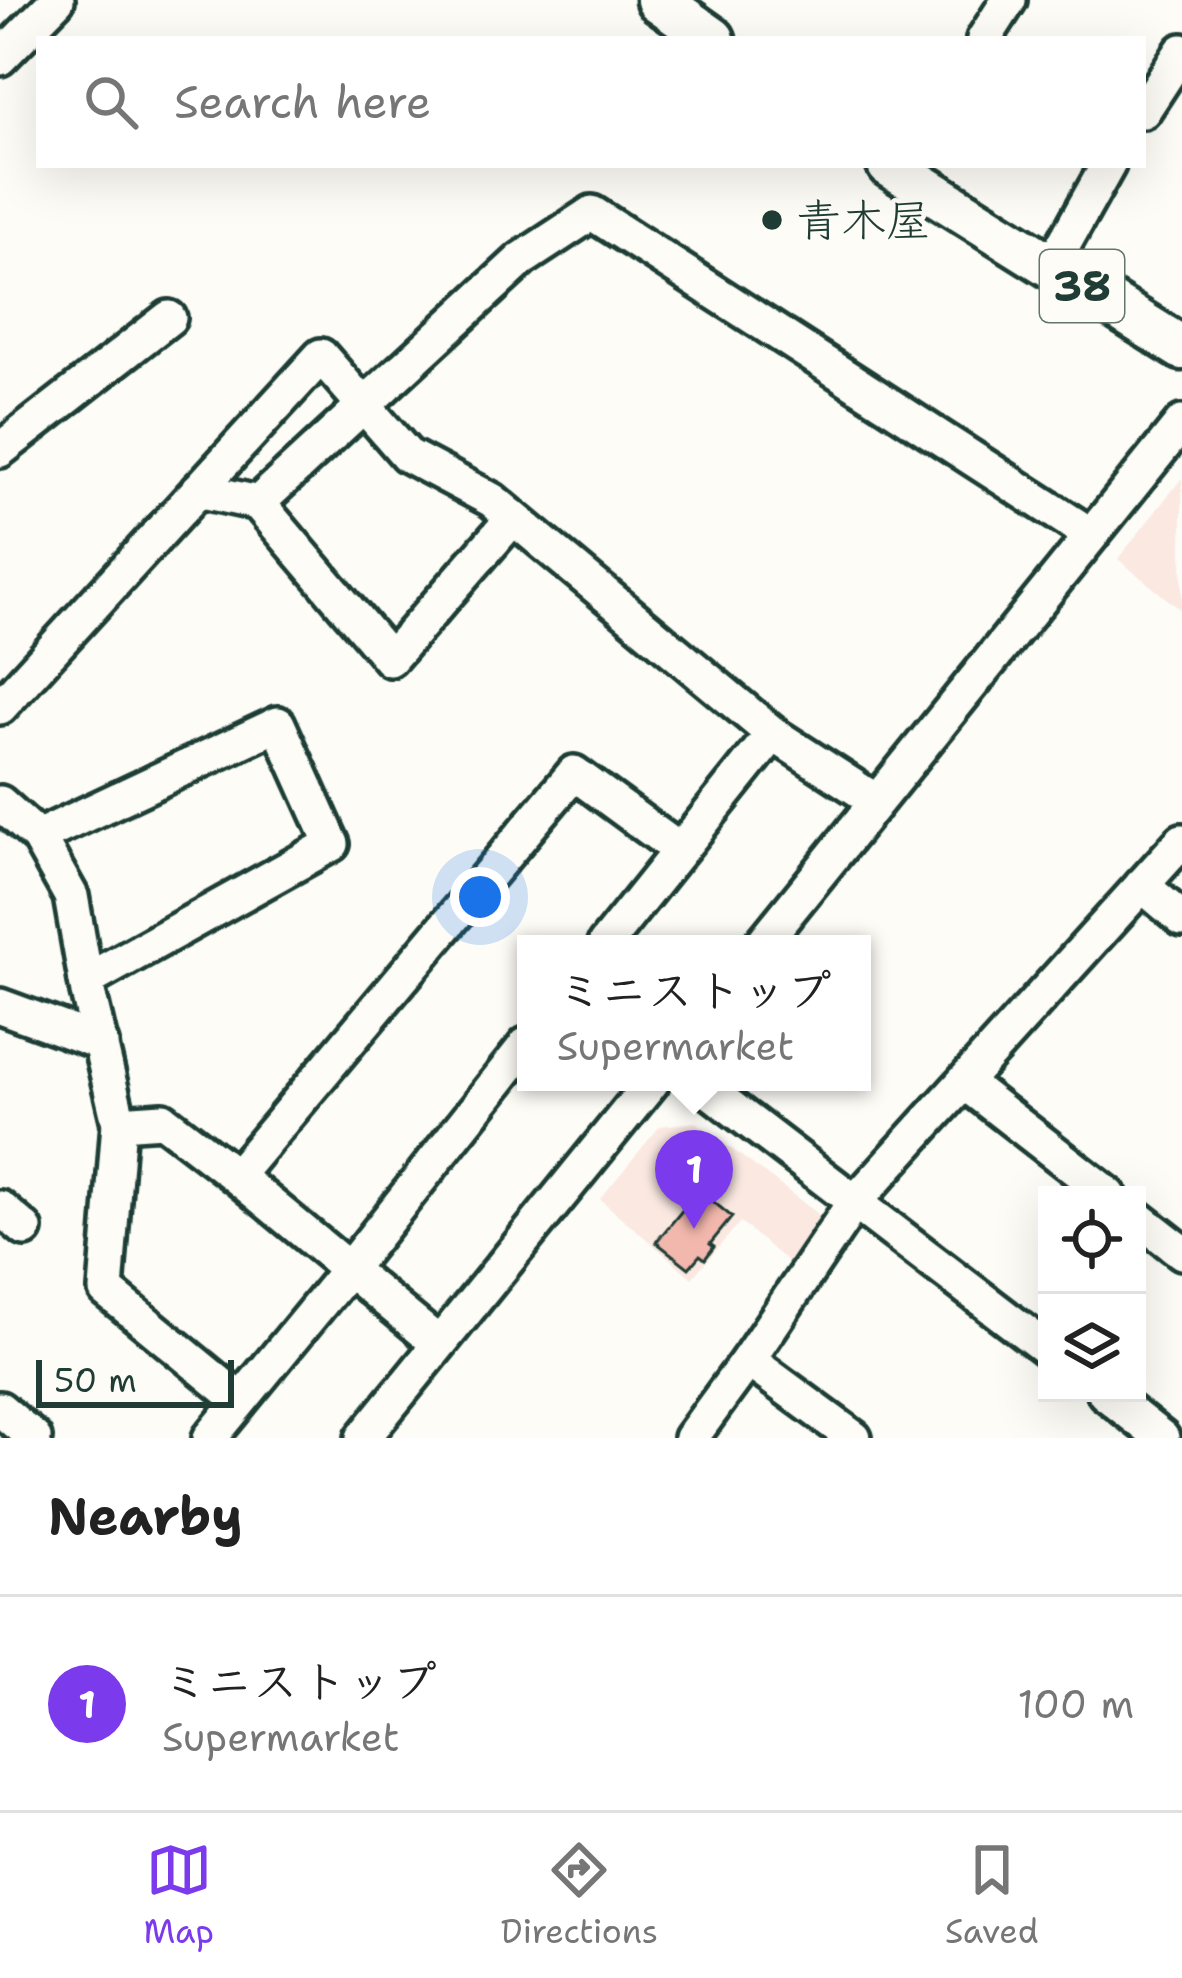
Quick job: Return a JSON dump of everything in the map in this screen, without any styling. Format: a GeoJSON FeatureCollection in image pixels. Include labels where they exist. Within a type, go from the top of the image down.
{"type":"FeatureCollection","features":[{"type":"Feature","properties":{"kind":"main road"},"geometry":{"type":"LineString","coordinates":[[658,0],[708,36]]}},
{"type":"Feature","properties":{"kind":"main road","name":"38"},"geometry":{"type":"LineString","coordinates":[[898,168],[1182,348]]}},
{"type":"Feature","properties":{"kind":"street"},"geometry":{"type":"LineString","coordinates":[[0,58],[51,20]]}},
{"type":"Feature","properties":{"kind":"street"},"geometry":{"type":"LineString","coordinates":[[1146,106],[1182,52]]}},
{"type":"Feature","properties":{"kind":"street"},"geometry":{"type":"LineString","coordinates":[[1051,267],[1106,168]]}},
{"type":"Feature","properties":{"kind":"street"},"geometry":{"type":"LineString","coordinates":[[258,503],[522,259],[592,213],[1091,536]]}},
{"type":"Feature","properties":{"kind":"street"},"geometry":{"type":"LineString","coordinates":[[0,449],[169,317]]}},
{"type":"Feature","properties":{"kind":"street"},"geometry":{"type":"LineString","coordinates":[[0,707],[321,356],[407,455],[492,500],[773,734],[876,801]]}},
{"type":"Feature","properties":{"kind":"street"},"geometry":{"type":"LineString","coordinates":[[769,935],[1182,423]]}},
{"type":"Feature","properties":{"kind":"street"},"geometry":{"type":"LineString","coordinates":[[198,490],[258,503],[390,659],[513,518]]}},
{"type":"Feature","properties":{"kind":"street"},"geometry":{"type":"LineString","coordinates":[[38,837],[278,724],[332,844],[86,981]]}},
{"type":"Feature","properties":{"kind":"street"},"geometry":{"type":"LineString","coordinates":[[612,935],[773,734]]}},
{"type":"Feature","properties":{"kind":"street"},"geometry":{"type":"LineString","coordinates":[[236,1175],[574,773],[680,850]]}},
{"type":"Feature","properties":{"kind":"street"},"geometry":{"type":"LineString","coordinates":[[0,803],[38,837],[71,896],[119,1123],[106,1290],[240,1400]]}},
{"type":"Feature","properties":{"kind":"street"},"geometry":{"type":"LineString","coordinates":[[691,1438],[854,1204],[1182,841]]}},
{"type":"Feature","properties":{"kind":"street"},"geometry":{"type":"LineString","coordinates":[[1142,885],[1182,919]]}},
{"type":"Feature","properties":{"kind":"street"},"geometry":{"type":"LineString","coordinates":[[0,1006],[100,1042]]}},
{"type":"Feature","properties":{"kind":"street"},"geometry":{"type":"LineString","coordinates":[[209,1438],[517,1056]]}},
{"type":"Feature","properties":{"kind":"street"},"geometry":{"type":"LineString","coordinates":[[965,1083],[1097,1186]]}},
{"type":"Feature","properties":{"kind":"street"},"geometry":{"type":"LineString","coordinates":[[363,1438],[645,1091]]}},
{"type":"Feature","properties":{"kind":"street"},"geometry":{"type":"LineString","coordinates":[[710,1091],[1038,1342]]}},
{"type":"Feature","properties":{"kind":"street"},"geometry":{"type":"LineString","coordinates":[[119,1123],[163,1120],[439,1343]]}},
{"type":"Feature","properties":{"kind":"street"},"geometry":{"type":"LineString","coordinates":[[1146,1223],[1182,1252]]}},
{"type":"Feature","properties":{"kind":"street"},"geometry":{"type":"LineString","coordinates":[[748,1360],[854,1438]]}},
{"type":"Feature","properties":{"kind":"street"},"geometry":{"type":"LineString","coordinates":[[1116,1402],[1162,1438]]}},
{"type":"Feature","properties":{"kind":"street"},"geometry":{"type":"LineString","coordinates":[[0,1409],[34,1438]]}},
{"type":"Feature","properties":{"kind":"shaded area"},"geometry":{"type":"Polygon","coordinates":[[[1182,478],[1182,611],[1118,559],[1182,478]]]}},
{"type":"Feature","properties":{"kind":"shaded area"},"geometry":{"type":"Polygon","coordinates":[[[696,1122],[817,1213],[820,1228],[794,1267],[740,1222],[692,1278],[600,1199],[660,1126],[696,1122]]]}},
{"type":"Feature","properties":{"kind":"building"},"geometry":{"type":"Polygon","coordinates":[[[699,1190],[732,1217],[710,1244],[714,1247],[705,1259],[700,1255],[689,1268],[656,1242],[699,1190]]]}},
{"type":"Feature","properties":{"kind":"place","name":"青木屋"},"geometry":{"type":"Point","coordinates":[772,220]}},
{"type":"Feature","properties":{"kind":"place","name":"ミニストップ"},"geometry":{"type":"Point","coordinates":[694,1229]}}]}
